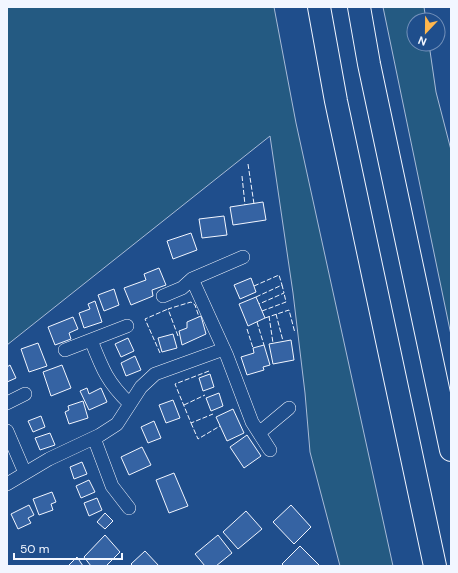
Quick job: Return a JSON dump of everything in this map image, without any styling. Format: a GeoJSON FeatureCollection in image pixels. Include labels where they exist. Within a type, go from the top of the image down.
{"type":"FeatureCollection","features":[{"type":"Feature","properties":{"kind":"highway"},"geometry":{"type":"LineString","coordinates":[[319,7],[336,101],[435,566]]}},
{"type":"Feature","properties":{"kind":"highway"},"geometry":{"type":"LineString","coordinates":[[358,7],[372,80],[451,450]]}},
{"type":"Feature","properties":{"kind":"street"},"geometry":{"type":"LineString","coordinates":[[164,296],[182,288],[192,279],[243,257]]}},
{"type":"Feature","properties":{"kind":"street"},"geometry":{"type":"LineString","coordinates":[[192,279],[224,350],[252,422],[270,450]]}},
{"type":"Feature","properties":{"kind":"street"},"geometry":{"type":"LineString","coordinates":[[65,350],[127,326]]}},
{"type":"Feature","properties":{"kind":"street"},"geometry":{"type":"LineString","coordinates":[[91,340],[106,377],[116,391],[129,403]]}},
{"type":"Feature","properties":{"kind":"street"},"geometry":{"type":"LineString","coordinates":[[7,484],[49,459],[94,438],[117,424],[129,403],[141,387],[155,374],[224,350]]}},
{"type":"Feature","properties":{"kind":"street"},"geometry":{"type":"LineString","coordinates":[[7,403],[25,394]]}},
{"type":"Feature","properties":{"kind":"street"},"geometry":{"type":"LineString","coordinates":[[259,433],[288,408]]}},
{"type":"Feature","properties":{"kind":"street"},"geometry":{"type":"LineString","coordinates":[[7,431],[26,473]]}},
{"type":"Feature","properties":{"kind":"street"},"geometry":{"type":"LineString","coordinates":[[94,438],[112,486],[129,508]]}},
{"type":"Feature","properties":{"kind":"shaded area"},"geometry":{"type":"Polygon","coordinates":[[[7,7],[274,7],[296,123],[393,566],[340,566],[310,452],[305,393],[293,293],[270,136],[7,345],[7,7]]]}},
{"type":"Feature","properties":{"kind":"shaded area"},"geometry":{"type":"Polygon","coordinates":[[[383,7],[424,7],[425,12],[406,12],[406,52],[430,52],[436,92],[451,150],[451,335],[383,7]]]}},
{"type":"Feature","properties":{"kind":"building"},"geometry":{"type":"Polygon","coordinates":[[[263,202],[266,220],[233,225],[230,207],[263,202]]]}},
{"type":"Feature","properties":{"kind":"building"},"geometry":{"type":"Polygon","coordinates":[[[224,216],[227,235],[202,238],[199,219],[224,216]]]}},
{"type":"Feature","properties":{"kind":"building"},"geometry":{"type":"Polygon","coordinates":[[[191,233],[197,250],[173,259],[167,241],[191,233]]]}},
{"type":"Feature","properties":{"kind":"building"},"geometry":{"type":"Polygon","coordinates":[[[159,268],[166,285],[152,290],[153,296],[131,305],[124,288],[146,280],[144,274],[159,268]]]}},
{"type":"Feature","properties":{"kind":"building"},"geometry":{"type":"Polygon","coordinates":[[[251,278],[256,292],[240,299],[234,285],[251,278]]]}},
{"type":"Feature","properties":{"kind":"building"},"geometry":{"type":"Polygon","coordinates":[[[114,289],[119,305],[104,311],[98,295],[114,289]]]}},
{"type":"Feature","properties":{"kind":"building"},"geometry":{"type":"Polygon","coordinates":[[[256,297],[265,318],[248,326],[239,304],[256,297]]]}},
{"type":"Feature","properties":{"kind":"building"},"geometry":{"type":"Polygon","coordinates":[[[95,301],[102,322],[84,328],[79,313],[90,309],[88,304],[95,301]]]}},
{"type":"Feature","properties":{"kind":"building"},"geometry":{"type":"Polygon","coordinates":[[[201,316],[206,334],[182,345],[179,331],[187,328],[187,322],[201,316]]]}},
{"type":"Feature","properties":{"kind":"building"},"geometry":{"type":"Polygon","coordinates":[[[73,317],[78,329],[69,333],[71,339],[55,345],[48,327],[73,317]]]}},
{"type":"Feature","properties":{"kind":"building"},"geometry":{"type":"Polygon","coordinates":[[[173,334],[177,348],[162,352],[158,338],[173,334]]]}},
{"type":"Feature","properties":{"kind":"building"},"geometry":{"type":"Polygon","coordinates":[[[128,338],[134,351],[121,357],[115,344],[128,338]]]}},
{"type":"Feature","properties":{"kind":"building"},"geometry":{"type":"Polygon","coordinates":[[[291,340],[294,360],[273,364],[269,344],[291,340]]]}},
{"type":"Feature","properties":{"kind":"building"},"geometry":{"type":"Polygon","coordinates":[[[38,343],[47,366],[29,372],[21,349],[38,343]]]}},
{"type":"Feature","properties":{"kind":"building"},"geometry":{"type":"Polygon","coordinates":[[[264,345],[270,365],[263,367],[264,370],[247,375],[241,357],[254,353],[253,348],[264,345]]]}},
{"type":"Feature","properties":{"kind":"building"},"geometry":{"type":"Polygon","coordinates":[[[135,356],[141,370],[126,376],[121,363],[135,356]]]}},
{"type":"Feature","properties":{"kind":"building"},"geometry":{"type":"Polygon","coordinates":[[[10,365],[16,378],[7,382],[7,367],[10,365]]]}},
{"type":"Feature","properties":{"kind":"building"},"geometry":{"type":"Polygon","coordinates":[[[62,365],[71,388],[51,396],[43,372],[62,365]]]}},
{"type":"Feature","properties":{"kind":"building"},"geometry":{"type":"Polygon","coordinates":[[[210,374],[214,387],[203,391],[199,378],[210,374]]]}},
{"type":"Feature","properties":{"kind":"building"},"geometry":{"type":"Polygon","coordinates":[[[87,388],[89,394],[101,388],[107,402],[89,410],[80,391],[87,388]]]}},
{"type":"Feature","properties":{"kind":"building"},"geometry":{"type":"Polygon","coordinates":[[[219,393],[223,406],[211,411],[206,398],[219,393]]]}},
{"type":"Feature","properties":{"kind":"building"},"geometry":{"type":"Polygon","coordinates":[[[173,400],[180,418],[166,423],[159,405],[173,400]]]}},
{"type":"Feature","properties":{"kind":"building"},"geometry":{"type":"Polygon","coordinates":[[[83,401],[88,418],[69,424],[65,412],[69,410],[68,406],[83,401]]]}},
{"type":"Feature","properties":{"kind":"building"},"geometry":{"type":"Polygon","coordinates":[[[233,409],[244,433],[227,441],[216,417],[233,409]]]}},
{"type":"Feature","properties":{"kind":"building"},"geometry":{"type":"Polygon","coordinates":[[[41,416],[45,427],[33,432],[28,421],[41,416]]]}},
{"type":"Feature","properties":{"kind":"building"},"geometry":{"type":"Polygon","coordinates":[[[154,421],[161,438],[148,443],[141,427],[154,421]]]}},
{"type":"Feature","properties":{"kind":"building"},"geometry":{"type":"Polygon","coordinates":[[[50,433],[55,445],[40,450],[35,438],[50,433]]]}},
{"type":"Feature","properties":{"kind":"building"},"geometry":{"type":"Polygon","coordinates":[[[247,435],[261,456],[244,468],[230,447],[247,435]]]}},
{"type":"Feature","properties":{"kind":"building"},"geometry":{"type":"Polygon","coordinates":[[[142,447],[151,465],[129,475],[121,457],[142,447]]]}},
{"type":"Feature","properties":{"kind":"building"},"geometry":{"type":"Polygon","coordinates":[[[82,462],[87,474],[74,479],[70,467],[82,462]]]}},
{"type":"Feature","properties":{"kind":"building"},"geometry":{"type":"Polygon","coordinates":[[[174,473],[188,506],[169,513],[156,480],[174,473]]]}},
{"type":"Feature","properties":{"kind":"building"},"geometry":{"type":"Polygon","coordinates":[[[89,480],[95,492],[81,498],[76,486],[89,480]]]}},
{"type":"Feature","properties":{"kind":"building"},"geometry":{"type":"Polygon","coordinates":[[[52,492],[56,502],[51,504],[53,510],[39,515],[33,499],[52,492]]]}},
{"type":"Feature","properties":{"kind":"building"},"geometry":{"type":"Polygon","coordinates":[[[97,498],[102,510],[89,516],[84,503],[97,498]]]}},
{"type":"Feature","properties":{"kind":"building"},"geometry":{"type":"Polygon","coordinates":[[[29,505],[34,515],[28,518],[31,523],[18,529],[11,514],[29,505]]]}},
{"type":"Feature","properties":{"kind":"building"},"geometry":{"type":"Polygon","coordinates":[[[291,505],[311,527],[294,544],[273,522],[291,505]]]}},
{"type":"Feature","properties":{"kind":"building"},"geometry":{"type":"Polygon","coordinates":[[[246,511],[262,529],[238,549],[223,532],[246,511]]]}},
{"type":"Feature","properties":{"kind":"building"},"geometry":{"type":"Polygon","coordinates":[[[105,513],[113,521],[105,529],[97,522],[105,513]]]}},
{"type":"Feature","properties":{"kind":"building"},"geometry":{"type":"Polygon","coordinates":[[[105,535],[120,552],[106,566],[91,566],[84,557],[105,535]]]}},
{"type":"Feature","properties":{"kind":"building"},"geometry":{"type":"Polygon","coordinates":[[[218,535],[232,553],[216,566],[205,566],[195,554],[218,535]]]}},
{"type":"Feature","properties":{"kind":"building"},"geometry":{"type":"Polygon","coordinates":[[[300,546],[320,566],[284,566],[282,564],[300,546]]]}},
{"type":"Feature","properties":{"kind":"building"},"geometry":{"type":"Polygon","coordinates":[[[145,551],[159,566],[133,566],[131,564],[145,551]]]}},
{"type":"Feature","properties":{"kind":"building"},"geometry":{"type":"Polygon","coordinates":[[[77,557],[83,566],[68,566],[77,557]]]}},
{"type":"Feature","properties":{"kind":"fence"},"geometry":{"type":"LineString","coordinates":[[248,164],[254,204]]}},
{"type":"Feature","properties":{"kind":"fence"},"geometry":{"type":"LineString","coordinates":[[242,176],[245,205]]}},
{"type":"Feature","properties":{"kind":"fence"},"geometry":{"type":"LineString","coordinates":[[254,286],[279,275],[282,285]]}},
{"type":"Feature","properties":{"kind":"fence"},"geometry":{"type":"LineString","coordinates":[[256,297],[282,285],[284,293],[259,304]]}},
{"type":"Feature","properties":{"kind":"fence"},"geometry":{"type":"LineString","coordinates":[[262,311],[286,302],[284,293]]}},
{"type":"Feature","properties":{"kind":"fence"},"geometry":{"type":"LineString","coordinates":[[178,336],[168,309],[191,302],[195,305],[199,317]]}},
{"type":"Feature","properties":{"kind":"fence"},"geometry":{"type":"LineString","coordinates":[[160,353],[145,319],[168,309]]}},
{"type":"Feature","properties":{"kind":"fence"},"geometry":{"type":"LineString","coordinates":[[265,318],[289,310],[295,333]]}},
{"type":"Feature","properties":{"kind":"fence"},"geometry":{"type":"LineString","coordinates":[[276,314],[283,341]]}},
{"type":"Feature","properties":{"kind":"fence"},"geometry":{"type":"LineString","coordinates":[[269,316],[273,343]]}},
{"type":"Feature","properties":{"kind":"fence"},"geometry":{"type":"LineString","coordinates":[[257,322],[264,345]]}},
{"type":"Feature","properties":{"kind":"fence"},"geometry":{"type":"LineString","coordinates":[[247,329],[253,348]]}},
{"type":"Feature","properties":{"kind":"fence"},"geometry":{"type":"LineString","coordinates":[[209,371],[175,384],[191,423],[213,414]]}},
{"type":"Feature","properties":{"kind":"fence"},"geometry":{"type":"LineString","coordinates":[[184,405],[205,395]]}},
{"type":"Feature","properties":{"kind":"fence"},"geometry":{"type":"LineString","coordinates":[[191,423],[198,439],[220,426]]}}]}
